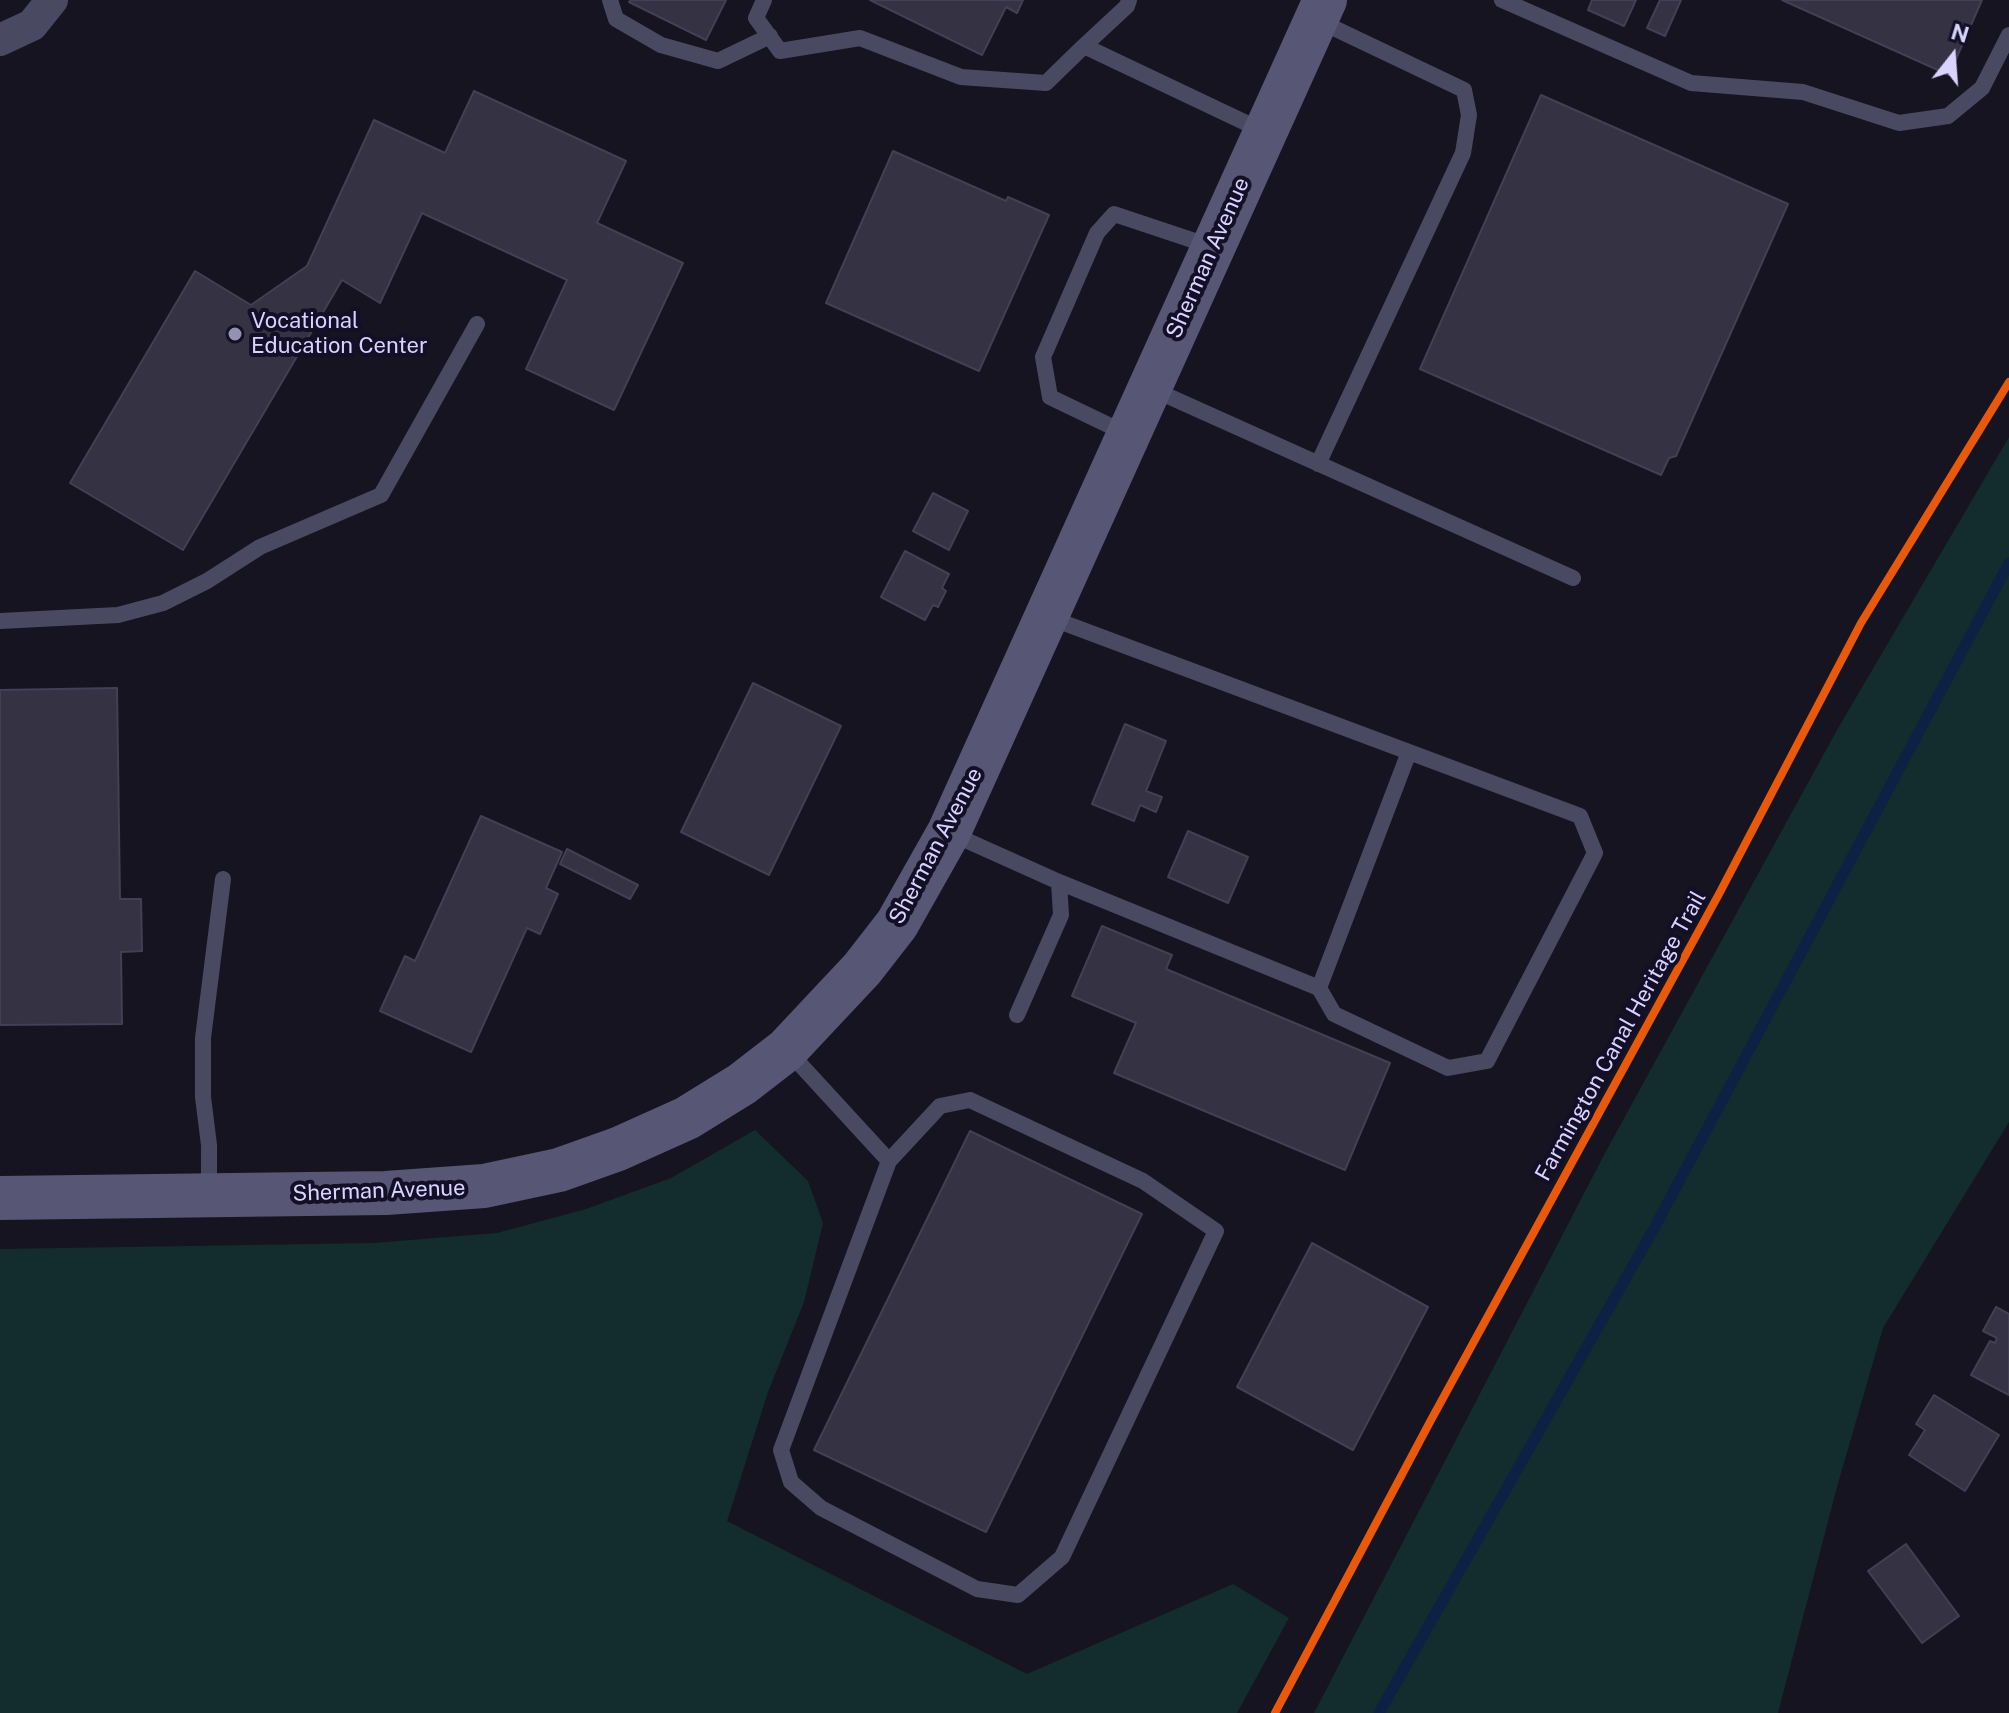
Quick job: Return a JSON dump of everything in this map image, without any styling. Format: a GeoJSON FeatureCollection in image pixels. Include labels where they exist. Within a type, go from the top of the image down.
{"type":"FeatureCollection","features":[{"type":"Feature","properties":{"kind":"main road","name":"Sherman Avenue"},"geometry":{"type":"LineString","coordinates":[[0,1198],[386,1193],[484,1186],[559,1170],[618,1149],[687,1118],[742,1084],[786,1050],[862,969],[897,924],[949,832],[1320,10]]}},
{"type":"Feature","properties":{"kind":"street"},"geometry":{"type":"LineString","coordinates":[[0,40],[32,25],[52,0]]}},
{"type":"Feature","properties":{"kind":"lane"},"geometry":{"type":"LineString","coordinates":[[610,0],[616,19],[661,45],[718,61],[770,36]]}},
{"type":"Feature","properties":{"kind":"lane"},"geometry":{"type":"LineString","coordinates":[[764,0],[756,18],[780,51],[860,38],[961,77],[1046,83],[1127,6],[1129,0]]}},
{"type":"Feature","properties":{"kind":"lane"},"geometry":{"type":"LineString","coordinates":[[1502,0],[1691,83],[1803,92],[1899,123],[1948,116],[1982,88],[2009,35]]}},
{"type":"Feature","properties":{"kind":"lane"},"geometry":{"type":"LineString","coordinates":[[1318,464],[1463,153],[1469,115],[1464,90],[1320,10]]}},
{"type":"Feature","properties":{"kind":"lane"},"geometry":{"type":"LineString","coordinates":[[1084,46],[1265,132]]}},
{"type":"Feature","properties":{"kind":"lane"},"geometry":{"type":"LineString","coordinates":[[1128,435],[1050,397],[1043,357],[1097,233],[1114,214],[1213,246]]}},
{"type":"Feature","properties":{"kind":"lane"},"geometry":{"type":"LineString","coordinates":[[0,621],[118,615],[163,603],[207,581],[260,547],[381,495],[477,324]]}},
{"type":"Feature","properties":{"kind":"lane"},"geometry":{"type":"LineString","coordinates":[[1149,388],[1573,578]]}},
{"type":"Feature","properties":{"kind":"lane"},"geometry":{"type":"LineString","coordinates":[[949,832],[1059,882],[1319,988],[1334,1014],[1448,1068],[1487,1061],[1595,853],[1580,816],[1046,616]]}},
{"type":"Feature","properties":{"kind":"lane"},"geometry":{"type":"LineString","coordinates":[[1319,988],[1409,752]]}},
{"type":"Feature","properties":{"kind":"lane"},"geometry":{"type":"LineString","coordinates":[[209,1196],[203,1038],[223,879]]}},
{"type":"Feature","properties":{"kind":"lane"},"geometry":{"type":"LineString","coordinates":[[1017,1015],[1061,915],[1059,882]]}},
{"type":"Feature","properties":{"kind":"lane"},"geometry":{"type":"LineString","coordinates":[[786,1050],[889,1161]]}},
{"type":"Feature","properties":{"kind":"lane"},"geometry":{"type":"LineString","coordinates":[[970,1100],[1143,1181],[1216,1231],[1062,1557],[1018,1595],[977,1589],[821,1508],[791,1482],[784,1461],[781,1450],[793,1412],[837,1307],[889,1161],[940,1106],[970,1100]]}},
{"type":"Feature","properties":{"kind":"green space"},"geometry":{"type":"Polygon","coordinates":[[[2009,437],[2009,1122],[1883,1328],[1837,1487],[1778,1713],[1314,1713],[1605,1153],[1837,730],[2009,437]]]}},
{"type":"Feature","properties":{"kind":"green space"},"geometry":{"type":"Polygon","coordinates":[[[755,1130],[808,1181],[823,1223],[804,1302],[768,1392],[727,1521],[1027,1674],[1233,1584],[1289,1618],[1237,1713],[0,1713],[0,1249],[373,1243],[497,1233],[586,1209],[671,1178],[755,1130]]]}},
{"type":"Feature","properties":{"kind":"building"},"geometry":{"type":"Polygon","coordinates":[[[726,0],[706,40],[629,2],[726,0]]]}},
{"type":"Feature","properties":{"kind":"building"},"geometry":{"type":"Polygon","coordinates":[[[870,0],[1023,0],[1017,13],[1006,7],[982,55],[870,0]]]}},
{"type":"Feature","properties":{"kind":"building"},"geometry":{"type":"Polygon","coordinates":[[[1592,0],[1636,0],[1624,26],[1588,10],[1592,0]]]}},
{"type":"Feature","properties":{"kind":"building"},"geometry":{"type":"Polygon","coordinates":[[[1660,0],[1681,0],[1665,36],[1647,28],[1660,0]]]}},
{"type":"Feature","properties":{"kind":"building"},"geometry":{"type":"Polygon","coordinates":[[[1782,0],[1982,0],[1949,75],[1782,0]]]}},
{"type":"Feature","properties":{"kind":"building","name":"Vocational Education Center"},"geometry":{"type":"Polygon","coordinates":[[[474,91],[626,161],[597,223],[683,263],[614,410],[526,369],[567,280],[422,213],[380,303],[342,280],[183,550],[70,483],[195,271],[251,305],[307,266],[374,120],[445,153],[474,91]]]}},
{"type":"Feature","properties":{"kind":"building"},"geometry":{"type":"Polygon","coordinates":[[[1541,95],[1788,204],[1676,456],[1669,458],[1661,475],[1420,369],[1541,95]]]}},
{"type":"Feature","properties":{"kind":"building"},"geometry":{"type":"Polygon","coordinates":[[[893,151],[1006,201],[1008,197],[1049,215],[979,371],[826,303],[893,151]]]}},
{"type":"Feature","properties":{"kind":"building"},"geometry":{"type":"Polygon","coordinates":[[[933,493],[968,511],[949,550],[913,531],[933,493]]]}},
{"type":"Feature","properties":{"kind":"building"},"geometry":{"type":"Polygon","coordinates":[[[905,551],[949,574],[942,588],[946,591],[938,607],[933,605],[925,620],[881,597],[905,551]]]}},
{"type":"Feature","properties":{"kind":"building"},"geometry":{"type":"Polygon","coordinates":[[[753,683],[841,726],[769,875],[681,832],[753,683]]]}},
{"type":"Feature","properties":{"kind":"building"},"geometry":{"type":"Polygon","coordinates":[[[117,688],[120,899],[141,899],[142,951],[121,952],[122,1024],[0,1025],[0,690],[117,688]]]}},
{"type":"Feature","properties":{"kind":"building"},"geometry":{"type":"Polygon","coordinates":[[[1125,724],[1166,741],[1146,791],[1162,797],[1156,812],[1140,805],[1134,821],[1092,804],[1125,724]]]}},
{"type":"Feature","properties":{"kind":"building"},"geometry":{"type":"Polygon","coordinates":[[[481,816],[562,852],[546,888],[558,894],[540,934],[527,928],[471,1052],[380,1011],[405,956],[415,961],[481,816]]]}},
{"type":"Feature","properties":{"kind":"building"},"geometry":{"type":"Polygon","coordinates":[[[1188,831],[1248,857],[1228,903],[1168,877],[1188,831]]]}},
{"type":"Feature","properties":{"kind":"building"},"geometry":{"type":"Polygon","coordinates":[[[567,849],[638,885],[630,899],[560,864],[567,849]]]}},
{"type":"Feature","properties":{"kind":"building"},"geometry":{"type":"Polygon","coordinates":[[[1102,926],[1172,955],[1166,969],[1390,1063],[1345,1170],[1114,1073],[1136,1023],[1072,996],[1102,926]]]}},
{"type":"Feature","properties":{"kind":"building"},"geometry":{"type":"Polygon","coordinates":[[[970,1131],[1142,1214],[986,1532],[814,1450],[970,1131]]]}},
{"type":"Feature","properties":{"kind":"building"},"geometry":{"type":"Polygon","coordinates":[[[1312,1243],[1428,1307],[1353,1450],[1237,1387],[1312,1243]]]}},
{"type":"Feature","properties":{"kind":"building"},"geometry":{"type":"Polygon","coordinates":[[[1996,1307],[2009,1314],[2009,1395],[1971,1375],[1990,1341],[1995,1343],[1997,1338],[1983,1331],[1996,1307]]]}},
{"type":"Feature","properties":{"kind":"building"},"geometry":{"type":"Polygon","coordinates":[[[1934,1395],[1999,1435],[1965,1491],[1909,1455],[1925,1430],[1916,1424],[1934,1395]]]}},
{"type":"Feature","properties":{"kind":"building"},"geometry":{"type":"Polygon","coordinates":[[[1906,1544],[1959,1616],[1922,1643],[1868,1571],[1906,1544]]]}},
{"type":"Feature","properties":{"kind":"waterway"},"geometry":{"type":"LineString","coordinates":[[1379,1713],[1652,1232],[2009,563]]}},
{"type":"Feature","properties":{"kind":"cycle path","name":"Farmington Canal Heritage Trail"},"geometry":{"type":"LineString","coordinates":[[1275,1713],[1431,1420],[1719,894],[1861,623],[2009,382]]}},
{"type":"Feature","properties":{"kind":"place","name":"Vocational Education Center"},"geometry":{"type":"Point","coordinates":[235,334]}}]}
